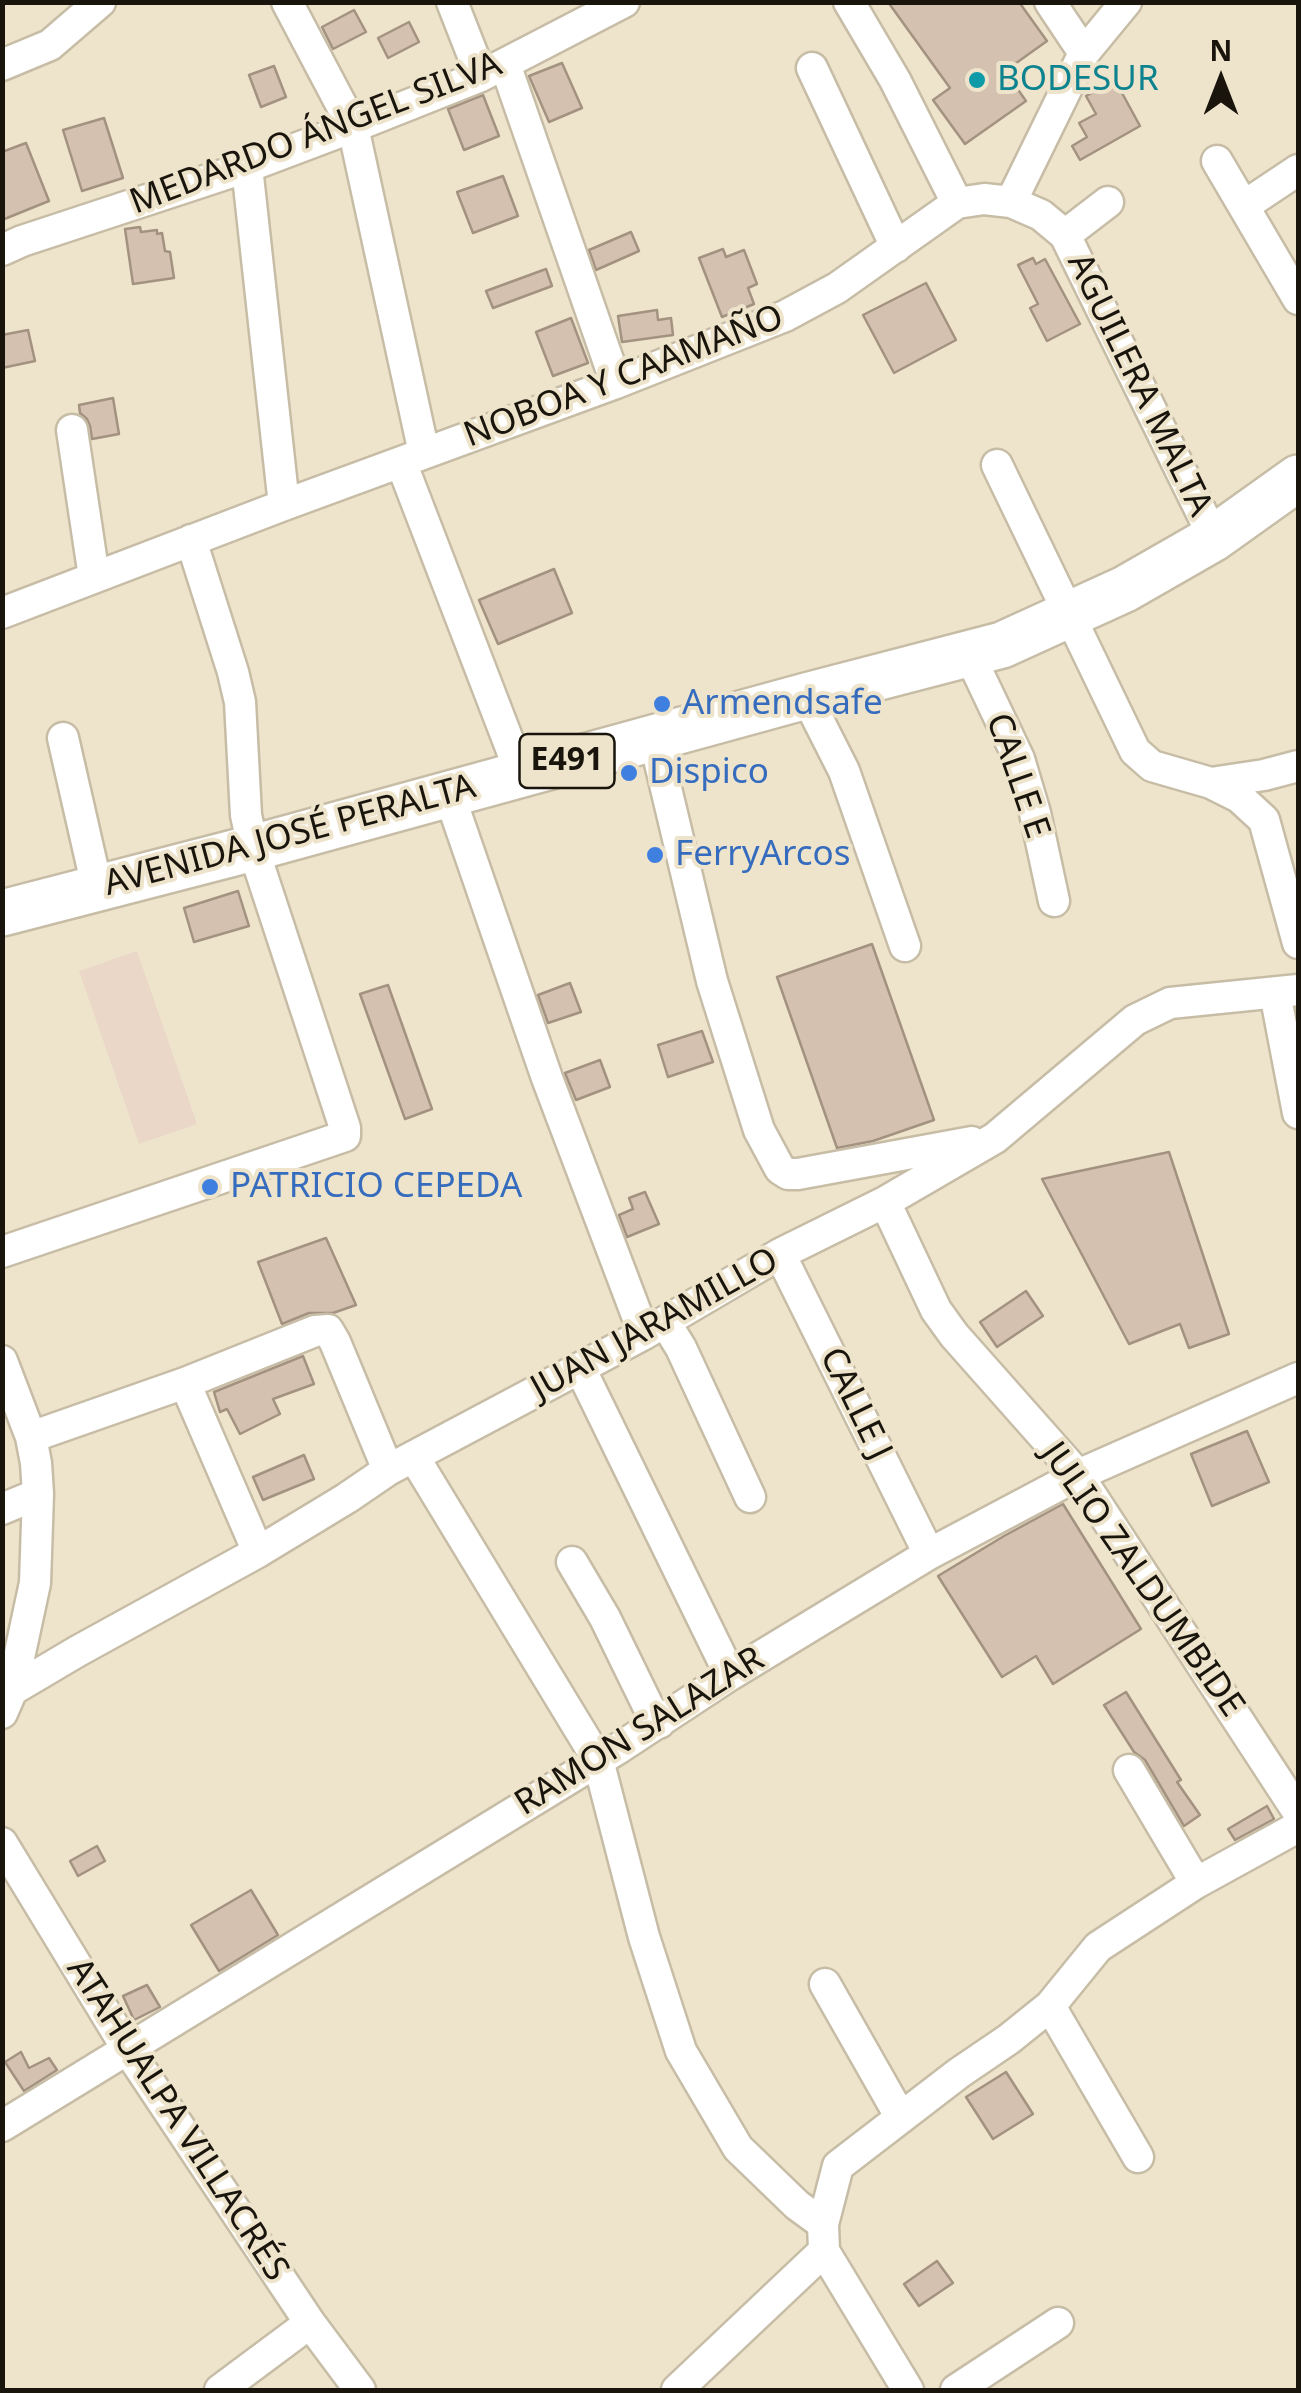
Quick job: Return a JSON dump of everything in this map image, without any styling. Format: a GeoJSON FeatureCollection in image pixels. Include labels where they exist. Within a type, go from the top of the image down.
{"type":"FeatureCollection","features":[{"type":"Feature","properties":{"kind":"highway","name":"AVENIDA JOSÉ PERALTA"},"geometry":{"type":"LineString","coordinates":[[6,901],[97,887],[254,848],[1002,644],[1125,589],[1214,538],[1298,478]]}},
{"type":"Feature","properties":{"kind":"street"},"geometry":{"type":"LineString","coordinates":[[2,64],[50,45],[100,2]]}},
{"type":"Feature","properties":{"kind":"street"},"geometry":{"type":"LineString","coordinates":[[287,2],[354,127],[412,458],[520,774]]}},
{"type":"Feature","properties":{"kind":"street"},"geometry":{"type":"LineString","coordinates":[[452,2],[493,70],[616,383]]}},
{"type":"Feature","properties":{"kind":"street","name":"MEDARDO ÁNGEL SILVA"},"geometry":{"type":"LineString","coordinates":[[2,250],[354,127],[493,70],[624,2]]}},
{"type":"Feature","properties":{"kind":"street"},"geometry":{"type":"LineString","coordinates":[[849,2],[957,204],[1011,202],[1084,52],[1126,2]]}},
{"type":"Feature","properties":{"kind":"street"},"geometry":{"type":"LineString","coordinates":[[1050,2],[1084,52]]}},
{"type":"Feature","properties":{"kind":"street"},"geometry":{"type":"LineString","coordinates":[[812,68],[896,248]]}},
{"type":"Feature","properties":{"kind":"street"},"geometry":{"type":"LineString","coordinates":[[1216,160],[1298,298]]}},
{"type":"Feature","properties":{"kind":"street"},"geometry":{"type":"LineString","coordinates":[[247,167],[284,505]]}},
{"type":"Feature","properties":{"kind":"street"},"geometry":{"type":"LineString","coordinates":[[1244,206],[1298,170]]}},
{"type":"Feature","properties":{"kind":"street","name":"AGUILERA MALTA"},"geometry":{"type":"LineString","coordinates":[[1011,202],[1041,215],[1065,235],[1214,538]]}},
{"type":"Feature","properties":{"kind":"street"},"geometry":{"type":"LineString","coordinates":[[1065,235],[1108,202]]}},
{"type":"Feature","properties":{"kind":"street","name":"NOBOA Y CAAMAÑO"},"geometry":{"type":"LineString","coordinates":[[2,613],[786,316],[838,288],[957,204]]}},
{"type":"Feature","properties":{"kind":"street"},"geometry":{"type":"LineString","coordinates":[[72,430],[94,577]]}},
{"type":"Feature","properties":{"kind":"street"},"geometry":{"type":"LineString","coordinates":[[998,465],[1135,751],[1152,766],[1212,783],[1238,797],[1264,820],[1298,943]]}},
{"type":"Feature","properties":{"kind":"street"},"geometry":{"type":"LineString","coordinates":[[2,1252],[345,1136],[254,848],[246,815],[240,702],[191,540]]}},
{"type":"Feature","properties":{"kind":"street","name":"CALLE E"},"geometry":{"type":"LineString","coordinates":[[969,654],[1019,759],[1054,902]]}},
{"type":"Feature","properties":{"kind":"street"},"geometry":{"type":"LineString","coordinates":[[806,696],[844,770],[905,946]]}},
{"type":"Feature","properties":{"kind":"street"},"geometry":{"type":"LineString","coordinates":[[63,738],[97,887]]}},
{"type":"Feature","properties":{"kind":"street"},"geometry":{"type":"LineString","coordinates":[[654,738],[712,980],[759,1130],[780,1169],[798,1174],[995,1138]]}},
{"type":"Feature","properties":{"kind":"street"},"geometry":{"type":"LineString","coordinates":[[1212,783],[1298,766]]}},
{"type":"Feature","properties":{"kind":"street"},"geometry":{"type":"LineString","coordinates":[[449,794],[547,1078],[654,1328],[681,1348],[750,1498]]}},
{"type":"Feature","properties":{"kind":"street"},"geometry":{"type":"LineString","coordinates":[[1287,992],[1298,1112]]}},
{"type":"Feature","properties":{"kind":"street","name":"JUAN JARAMILLO"},"geometry":{"type":"LineString","coordinates":[[8,1702],[78,1651],[258,1552],[401,1463],[654,1328],[780,1254],[886,1202],[995,1138],[1134,1020],[1170,1003],[1287,992]]}},
{"type":"Feature","properties":{"kind":"street","name":"JULIO ZALDUMBIDE"},"geometry":{"type":"LineString","coordinates":[[886,1202],[936,1310],[1078,1474],[1298,1812]]}},
{"type":"Feature","properties":{"kind":"street","name":"CALLE J"},"geometry":{"type":"LineString","coordinates":[[780,1254],[928,1554]]}},
{"type":"Feature","properties":{"kind":"street"},"geometry":{"type":"LineString","coordinates":[[31,1437],[185,1383],[314,1331],[328,1330],[401,1463],[598,1760],[644,1937],[680,2052],[738,2148],[824,2237],[908,2390]]}},
{"type":"Feature","properties":{"kind":"street"},"geometry":{"type":"LineString","coordinates":[[2,1361],[31,1437],[38,1494],[35,1583],[8,1702]]}},
{"type":"Feature","properties":{"kind":"street"},"geometry":{"type":"LineString","coordinates":[[580,1368],[730,1675]]}},
{"type":"Feature","properties":{"kind":"street","name":"RAMON SALAZAR"},"geometry":{"type":"LineString","coordinates":[[2,2126],[928,1554],[1078,1474],[1298,1378]]}},
{"type":"Feature","properties":{"kind":"street"},"geometry":{"type":"LineString","coordinates":[[185,1383],[258,1552]]}},
{"type":"Feature","properties":{"kind":"street"},"geometry":{"type":"LineString","coordinates":[[2,1510],[38,1494]]}},
{"type":"Feature","properties":{"kind":"street"},"geometry":{"type":"LineString","coordinates":[[572,1562],[659,1723]]}},
{"type":"Feature","properties":{"kind":"street"},"geometry":{"type":"LineString","coordinates":[[23,1638],[53,1649],[78,1651]]}},
{"type":"Feature","properties":{"kind":"street"},"geometry":{"type":"LineString","coordinates":[[1130,1770],[1196,1883]]}},
{"type":"Feature","properties":{"kind":"street"},"geometry":{"type":"LineString","coordinates":[[677,2390],[824,2237],[838,2166],[1050,2006],[1098,1948],[1196,1883],[1298,1827]]}},
{"type":"Feature","properties":{"kind":"street","name":"ATAHUALPA VILLACRÉS"},"geometry":{"type":"LineString","coordinates":[[2,1844],[128,2050],[310,2323],[360,2390]]}},
{"type":"Feature","properties":{"kind":"street"},"geometry":{"type":"LineString","coordinates":[[825,1984],[900,2116]]}},
{"type":"Feature","properties":{"kind":"street"},"geometry":{"type":"LineString","coordinates":[[1050,2006],[1138,2157]]}},
{"type":"Feature","properties":{"kind":"street"},"geometry":{"type":"LineString","coordinates":[[220,2390],[310,2323]]}},
{"type":"Feature","properties":{"kind":"street"},"geometry":{"type":"LineString","coordinates":[[956,2390],[1058,2323]]}},
{"type":"Feature","properties":{"kind":"shaded area"},"geometry":{"type":"Polygon","coordinates":[[[137,951],[197,1124],[139,1144],[79,971],[137,951]]]}},
{"type":"Feature","properties":{"kind":"building","name":"BODESUR"},"geometry":{"type":"Polygon","coordinates":[[[888,2],[1019,2],[1047,41],[1005,71],[1026,101],[965,144],[933,100],[950,88],[888,2]]]}},
{"type":"Feature","properties":{"kind":"building"},"geometry":{"type":"Polygon","coordinates":[[[354,10],[366,32],[333,49],[322,27],[354,10]]]}},
{"type":"Feature","properties":{"kind":"building"},"geometry":{"type":"Polygon","coordinates":[[[409,22],[419,42],[388,58],[378,38],[409,22]]]}},
{"type":"Feature","properties":{"kind":"building"},"geometry":{"type":"Polygon","coordinates":[[[562,63],[582,108],[549,122],[529,76],[562,63]]]}},
{"type":"Feature","properties":{"kind":"building"},"geometry":{"type":"Polygon","coordinates":[[[274,66],[286,97],[261,107],[249,75],[274,66]]]}},
{"type":"Feature","properties":{"kind":"building"},"geometry":{"type":"Polygon","coordinates":[[[1115,80],[1140,126],[1080,160],[1072,146],[1087,137],[1079,123],[1096,114],[1086,96],[1115,80]]]}},
{"type":"Feature","properties":{"kind":"building"},"geometry":{"type":"Polygon","coordinates":[[[483,95],[499,136],[464,150],[448,109],[483,95]]]}},
{"type":"Feature","properties":{"kind":"building"},"geometry":{"type":"Polygon","coordinates":[[[104,118],[123,178],[82,191],[63,130],[104,118]]]}},
{"type":"Feature","properties":{"kind":"building"},"geometry":{"type":"Polygon","coordinates":[[[26,143],[49,201],[2,220],[2,152],[26,143]]]}},
{"type":"Feature","properties":{"kind":"building"},"geometry":{"type":"Polygon","coordinates":[[[503,176],[518,216],[473,233],[457,192],[503,176]]]}},
{"type":"Feature","properties":{"kind":"building"},"geometry":{"type":"Polygon","coordinates":[[[140,227],[141,232],[162,233],[174,278],[133,284],[125,229],[140,227]]]}},
{"type":"Feature","properties":{"kind":"building"},"geometry":{"type":"Polygon","coordinates":[[[631,232],[639,251],[596,270],[589,250],[631,232]]]}},
{"type":"Feature","properties":{"kind":"building"},"geometry":{"type":"Polygon","coordinates":[[[723,249],[726,257],[744,250],[757,284],[748,288],[754,304],[722,317],[699,258],[723,249]]]}},
{"type":"Feature","properties":{"kind":"building"},"geometry":{"type":"Polygon","coordinates":[[[1033,258],[1036,264],[1045,259],[1080,324],[1047,341],[1030,308],[1038,304],[1018,265],[1033,258]]]}},
{"type":"Feature","properties":{"kind":"building"},"geometry":{"type":"Polygon","coordinates":[[[546,269],[552,286],[493,308],[486,291],[546,269]]]}},
{"type":"Feature","properties":{"kind":"building"},"geometry":{"type":"Polygon","coordinates":[[[926,283],[956,340],[894,373],[863,315],[926,283]]]}},
{"type":"Feature","properties":{"kind":"building"},"geometry":{"type":"Polygon","coordinates":[[[657,310],[658,320],[671,318],[673,335],[622,342],[618,316],[657,310]]]}},
{"type":"Feature","properties":{"kind":"building"},"geometry":{"type":"Polygon","coordinates":[[[571,318],[588,363],[553,376],[536,332],[571,318]]]}},
{"type":"Feature","properties":{"kind":"building"},"geometry":{"type":"Polygon","coordinates":[[[28,330],[35,361],[2,368],[2,335],[28,330]]]}},
{"type":"Feature","properties":{"kind":"building"},"geometry":{"type":"Polygon","coordinates":[[[113,398],[119,434],[92,439],[79,405],[113,398]]]}},
{"type":"Feature","properties":{"kind":"building"},"geometry":{"type":"Polygon","coordinates":[[[554,569],[572,613],[498,644],[479,600],[554,569]]]}},
{"type":"Feature","properties":{"kind":"building"},"geometry":{"type":"Polygon","coordinates":[[[238,891],[249,926],[194,942],[184,908],[238,891]]]}},
{"type":"Feature","properties":{"kind":"building"},"geometry":{"type":"Polygon","coordinates":[[[872,944],[934,1120],[873,1141],[837,1148],[777,977],[872,944]]]}},
{"type":"Feature","properties":{"kind":"building"},"geometry":{"type":"Polygon","coordinates":[[[570,983],[581,1012],[548,1023],[538,995],[570,983]]]}},
{"type":"Feature","properties":{"kind":"building"},"geometry":{"type":"Polygon","coordinates":[[[388,985],[432,1109],[405,1119],[360,994],[388,985]]]}},
{"type":"Feature","properties":{"kind":"building"},"geometry":{"type":"Polygon","coordinates":[[[702,1031],[713,1062],[668,1077],[658,1045],[702,1031]]]}},
{"type":"Feature","properties":{"kind":"building"},"geometry":{"type":"Polygon","coordinates":[[[600,1060],[610,1087],[576,1100],[565,1073],[600,1060]]]}},
{"type":"Feature","properties":{"kind":"building"},"geometry":{"type":"Polygon","coordinates":[[[1169,1152],[1229,1334],[1189,1348],[1180,1324],[1129,1344],[1042,1179],[1169,1152]]]}},
{"type":"Feature","properties":{"kind":"building"},"geometry":{"type":"Polygon","coordinates":[[[645,1192],[659,1224],[627,1237],[619,1215],[633,1209],[629,1198],[645,1192]]]}},
{"type":"Feature","properties":{"kind":"building"},"geometry":{"type":"Polygon","coordinates":[[[326,1238],[356,1305],[333,1313],[309,1313],[282,1324],[258,1262],[326,1238]]]}},
{"type":"Feature","properties":{"kind":"building"},"geometry":{"type":"Polygon","coordinates":[[[1026,1291],[1043,1316],[997,1347],[980,1322],[1026,1291]]]}},
{"type":"Feature","properties":{"kind":"building"},"geometry":{"type":"Polygon","coordinates":[[[303,1356],[314,1384],[273,1399],[280,1414],[240,1434],[227,1409],[220,1412],[214,1392],[303,1356]]]}},
{"type":"Feature","properties":{"kind":"building"},"geometry":{"type":"Polygon","coordinates":[[[1247,1431],[1269,1482],[1212,1506],[1191,1454],[1247,1431]]]}},
{"type":"Feature","properties":{"kind":"building"},"geometry":{"type":"Polygon","coordinates":[[[304,1455],[314,1479],[263,1500],[253,1477],[304,1455]]]}},
{"type":"Feature","properties":{"kind":"building"},"geometry":{"type":"Polygon","coordinates":[[[1063,1504],[1141,1629],[1053,1684],[1036,1656],[1002,1677],[938,1576],[1063,1504]]]}},
{"type":"Feature","properties":{"kind":"building"},"geometry":{"type":"Polygon","coordinates":[[[1126,1692],[1200,1815],[1184,1826],[1145,1760],[1134,1752],[1104,1705],[1126,1692]]]}},
{"type":"Feature","properties":{"kind":"building"},"geometry":{"type":"Polygon","coordinates":[[[1267,1806],[1274,1819],[1235,1840],[1228,1829],[1267,1806]]]}},
{"type":"Feature","properties":{"kind":"building"},"geometry":{"type":"Polygon","coordinates":[[[97,1846],[105,1861],[78,1876],[70,1861],[97,1846]]]}},
{"type":"Feature","properties":{"kind":"building"},"geometry":{"type":"Polygon","coordinates":[[[251,1890],[278,1935],[219,1971],[191,1925],[251,1890]]]}},
{"type":"Feature","properties":{"kind":"building"},"geometry":{"type":"Polygon","coordinates":[[[147,1985],[160,2007],[134,2020],[123,1996],[147,1985]]]}},
{"type":"Feature","properties":{"kind":"building"},"geometry":{"type":"Polygon","coordinates":[[[21,2052],[29,2068],[49,2058],[57,2070],[24,2091],[5,2062],[21,2052]]]}},
{"type":"Feature","properties":{"kind":"building"},"geometry":{"type":"Polygon","coordinates":[[[1006,2072],[1033,2114],[993,2139],[966,2097],[1006,2072]]]}},
{"type":"Feature","properties":{"kind":"building"},"geometry":{"type":"Polygon","coordinates":[[[937,2261],[953,2283],[919,2306],[904,2284],[937,2261]]]}},
{"type":"Feature","properties":{"kind":"place","name":"BODESUR"},"geometry":{"type":"Point","coordinates":[977,80]}},
{"type":"Feature","properties":{"kind":"place","name":"Armendsafe"},"geometry":{"type":"Point","coordinates":[662,704]}},
{"type":"Feature","properties":{"kind":"place","name":"Dispico"},"geometry":{"type":"Point","coordinates":[629,773]}},
{"type":"Feature","properties":{"kind":"place","name":"FerryArcos"},"geometry":{"type":"Point","coordinates":[655,855]}},
{"type":"Feature","properties":{"kind":"place","name":"PATRICIO CEPEDA"},"geometry":{"type":"Point","coordinates":[210,1187]}}]}
